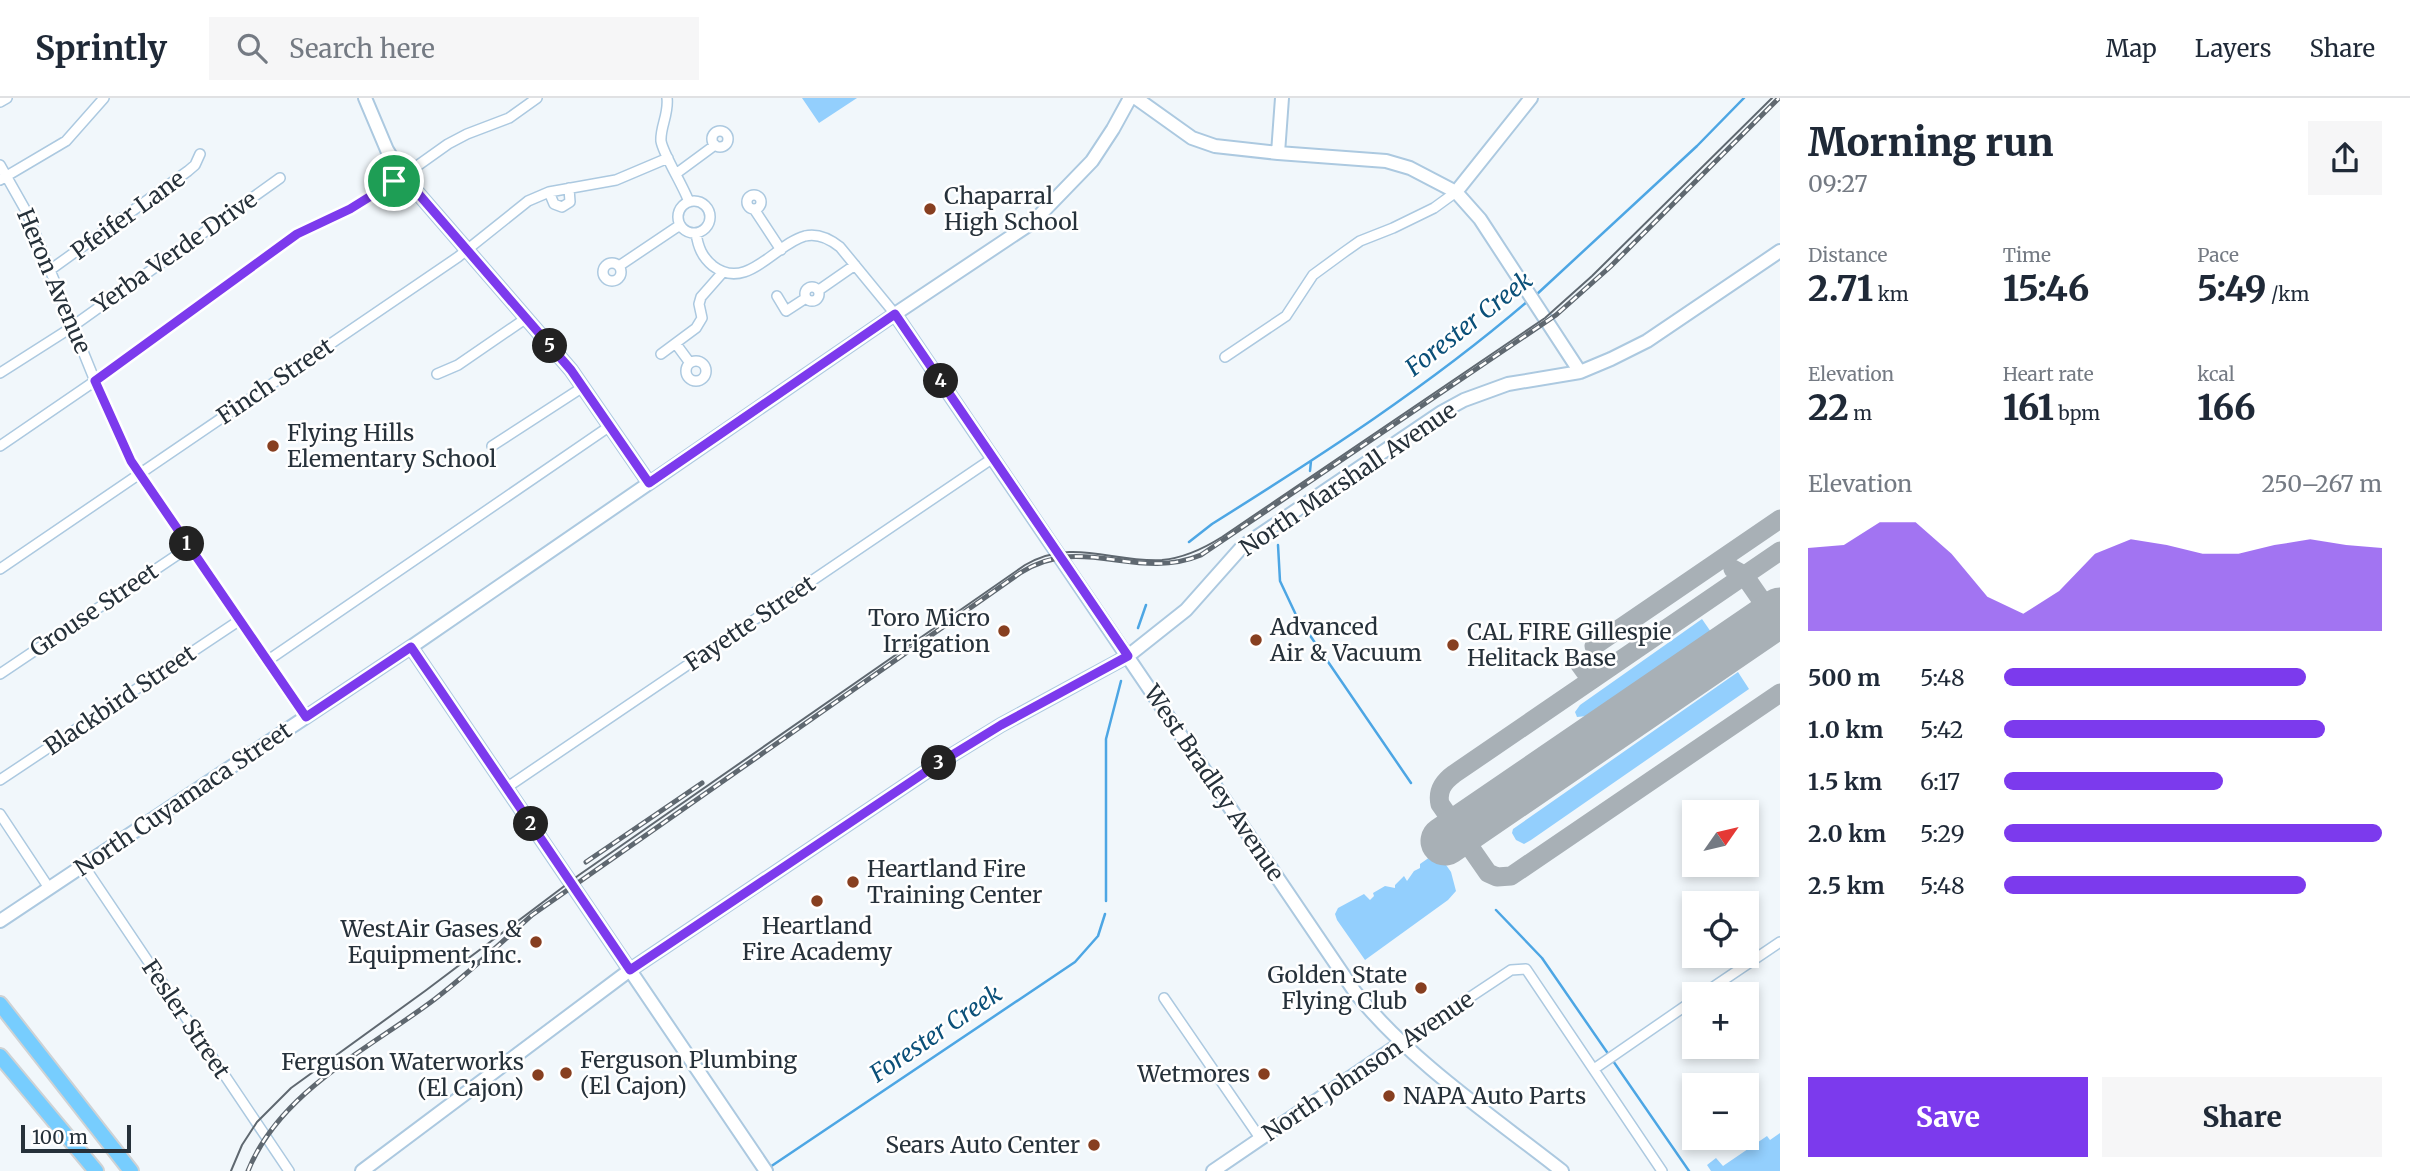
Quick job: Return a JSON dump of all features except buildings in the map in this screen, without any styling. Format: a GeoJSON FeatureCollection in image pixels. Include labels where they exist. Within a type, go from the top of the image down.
{"type":"FeatureCollection","features":[{"type":"Feature","properties":{"kind":"main road"},"geometry":{"type":"LineString","coordinates":[[365,98],[387,150],[403,176],[583,387],[649,483]]}},
{"type":"Feature","properties":{"kind":"main road","name":"North Cuyamaca Street"},"geometry":{"type":"LineString","coordinates":[[0,921],[411,647],[1033,222],[1092,161],[1130,98]]}},
{"type":"Feature","properties":{"kind":"main road"},"geometry":{"type":"LineString","coordinates":[[1136,98],[1192,138],[1215,146],[1386,161],[1410,168],[1455,192],[1480,219],[1580,372]]}},
{"type":"Feature","properties":{"kind":"main road"},"geometry":{"type":"LineString","coordinates":[[1278,153],[1282,98]]}},
{"type":"Feature","properties":{"kind":"main road"},"geometry":{"type":"LineString","coordinates":[[1455,192],[1531,98]]}},
{"type":"Feature","properties":{"kind":"main road","name":"North Marshall Avenue"},"geometry":{"type":"LineString","coordinates":[[362,1171],[630,970],[939,763],[1001,725],[1128,656],[1186,610],[1242,547],[1442,411],[1508,384],[1580,372],[1647,341],[1780,251]]}},
{"type":"Feature","properties":{"kind":"main road","name":"West Bradley Avenue"},"geometry":{"type":"LineString","coordinates":[[895,314],[1355,992],[1401,1043],[1562,1171]]}},
{"type":"Feature","properties":{"kind":"main road"},"geometry":{"type":"LineString","coordinates":[[411,647],[766,1171]]}},
{"type":"Feature","properties":{"kind":"main road"},"geometry":{"type":"LineString","coordinates":[[0,1004],[131,1171]]}},
{"type":"Feature","properties":{"kind":"main road","name":"North Johnson Avenue"},"geometry":{"type":"LineString","coordinates":[[1213,1171],[1401,1043]]}},
{"type":"Feature","properties":{"kind":"main road"},"geometry":{"type":"LineString","coordinates":[[0,1056],[96,1171]]}},
{"type":"Feature","properties":{"kind":"street"},"geometry":{"type":"LineString","coordinates":[[0,102],[6,98]]}},
{"type":"Feature","properties":{"kind":"street"},"geometry":{"type":"LineString","coordinates":[[3,178],[66,141],[104,98]]}},
{"type":"Feature","properties":{"kind":"street"},"geometry":{"type":"LineString","coordinates":[[0,446],[95,381],[297,234],[350,209],[448,144],[509,118],[537,98]]}},
{"type":"Feature","properties":{"kind":"street"},"geometry":{"type":"LineString","coordinates":[[667,98],[669,109],[661,137],[662,147],[689,202]]}},
{"type":"Feature","properties":{"kind":"street"},"geometry":{"type":"LineString","coordinates":[[677,173],[715,145]]}},
{"type":"Feature","properties":{"kind":"street","name":"Pfeifer Lane"},"geometry":{"type":"LineString","coordinates":[[50,271],[188,172],[200,154]]}},
{"type":"Feature","properties":{"kind":"street","name":"Finch Street"},"geometry":{"type":"LineString","coordinates":[[0,569],[466,250],[528,201],[550,192],[616,180],[668,158]]}},
{"type":"Feature","properties":{"kind":"street","name":"Heron Avenue"},"geometry":{"type":"LineString","coordinates":[[0,164],[3,178],[26,211],[95,381],[131,461],[306,717]]}},
{"type":"Feature","properties":{"kind":"street","name":"Yerba Verde Drive"},"geometry":{"type":"LineString","coordinates":[[0,373],[73,326],[281,178]]}},
{"type":"Feature","properties":{"kind":"street","name":"Finch Street"},"geometry":{"type":"LineString","coordinates":[[550,192],[554,204],[562,207],[570,202],[569,188]]}},
{"type":"Feature","properties":{"kind":"street"},"geometry":{"type":"LineString","coordinates":[[1225,357],[1286,316],[1313,275],[1343,253],[1360,241],[1434,208],[1455,192]]}},
{"type":"Feature","properties":{"kind":"street"},"geometry":{"type":"LineString","coordinates":[[689,202],[704,205],[709,214],[708,224],[696,233],[687,231],[681,225],[679,212],[689,202]]}},
{"type":"Feature","properties":{"kind":"street"},"geometry":{"type":"LineString","coordinates":[[754,209],[780,250]]}},
{"type":"Feature","properties":{"kind":"street"},"geometry":{"type":"LineString","coordinates":[[619,266],[681,225]]}},
{"type":"Feature","properties":{"kind":"street"},"geometry":{"type":"LineString","coordinates":[[696,233],[701,253],[716,268],[735,273],[748,271],[800,237],[819,236],[831,240],[840,247],[895,314]]}},
{"type":"Feature","properties":{"kind":"street"},"geometry":{"type":"LineString","coordinates":[[777,296],[786,311],[806,298],[816,300],[820,294],[818,290],[855,265]]}},
{"type":"Feature","properties":{"kind":"street"},"geometry":{"type":"LineString","coordinates":[[661,354],[696,328],[702,318],[699,304],[701,297],[723,272]]}},
{"type":"Feature","properties":{"kind":"street"},"geometry":{"type":"LineString","coordinates":[[437,374],[458,365],[525,319]]}},
{"type":"Feature","properties":{"kind":"street"},"geometry":{"type":"LineString","coordinates":[[677,344],[690,363]]}},
{"type":"Feature","properties":{"kind":"street"},"geometry":{"type":"LineString","coordinates":[[492,446],[583,387]]}},
{"type":"Feature","properties":{"kind":"street"},"geometry":{"type":"LineString","coordinates":[[267,661],[611,426]]}},
{"type":"Feature","properties":{"kind":"street","name":"Fayette Street"},"geometry":{"type":"LineString","coordinates":[[506,788],[993,458]]}},
{"type":"Feature","properties":{"kind":"street","name":"Grouse Street"},"geometry":{"type":"LineString","coordinates":[[0,674],[189,547]]}},
{"type":"Feature","properties":{"kind":"street","name":"Blackbird Street"},"geometry":{"type":"LineString","coordinates":[[0,780],[240,620]]}},
{"type":"Feature","properties":{"kind":"street"},"geometry":{"type":"LineString","coordinates":[[0,814],[49,888]]}},
{"type":"Feature","properties":{"kind":"street","name":"Fesler Street"},"geometry":{"type":"LineString","coordinates":[[84,866],[289,1171]]}},
{"type":"Feature","properties":{"kind":"street"},"geometry":{"type":"LineString","coordinates":[[1721,982],[1780,942]]}},
{"type":"Feature","properties":{"kind":"street","name":"North Johnson Avenue"},"geometry":{"type":"LineString","coordinates":[[1401,1043],[1511,970],[1525,970],[1594,1069]]}},
{"type":"Feature","properties":{"kind":"street"},"geometry":{"type":"LineString","coordinates":[[1164,998],[1260,1138]]}},
{"type":"Feature","properties":{"kind":"street"},"geometry":{"type":"LineString","coordinates":[[1662,1171],[1594,1069],[1682,1008]]}},
{"type":"Feature","properties":{"kind":"shaded area"},"geometry":{"type":"Polygon","coordinates":[[[802,98],[857,98],[819,123],[802,98]]]}},
{"type":"Feature","properties":{"kind":"shaded area"},"geometry":{"type":"Polygon","coordinates":[[[1702,619],[1711,632],[1587,716],[1577,717],[1575,712],[1580,705],[1702,619]]]}},
{"type":"Feature","properties":{"kind":"shaded area"},"geometry":{"type":"Polygon","coordinates":[[[1738,672],[1749,689],[1531,840],[1524,844],[1516,840],[1513,829],[1738,672]]]}},
{"type":"Feature","properties":{"kind":"shaded area"},"geometry":{"type":"Polygon","coordinates":[[[1437,852],[1451,872],[1456,891],[1448,900],[1365,960],[1337,920],[1335,914],[1338,908],[1364,894],[1370,900],[1374,896],[1373,893],[1385,886],[1395,888],[1404,876],[1407,881],[1414,871],[1420,868],[1420,864],[1437,852]]]}},
{"type":"Feature","properties":{"kind":"shaded area"},"geometry":{"type":"Polygon","coordinates":[[[1780,1133],[1780,1171],[1711,1171],[1707,1165],[1716,1158],[1723,1166],[1746,1150],[1759,1150],[1759,1141],[1767,1136],[1770,1140],[1780,1133]]]}},
{"type":"Feature","properties":{"kind":"waterway","name":"Forester Creek"},"geometry":{"type":"LineString","coordinates":[[1536,295],[1697,146],[1744,98]]}},
{"type":"Feature","properties":{"kind":"waterway","name":"Forester Creek"},"geometry":{"type":"LineString","coordinates":[[1189,542],[1212,524],[1414,391],[1528,301]]}},
{"type":"Feature","properties":{"kind":"waterway","name":"Forester Creek"},"geometry":{"type":"LineString","coordinates":[[1310,471],[1311,461]]}},
{"type":"Feature","properties":{"kind":"waterway"},"geometry":{"type":"LineString","coordinates":[[1278,545],[1280,581],[1296,615],[1411,783]]}},
{"type":"Feature","properties":{"kind":"waterway","name":"Forester Creek"},"geometry":{"type":"LineString","coordinates":[[1138,628],[1146,605]]}},
{"type":"Feature","properties":{"kind":"waterway","name":"Forester Creek"},"geometry":{"type":"LineString","coordinates":[[1106,901],[1106,739],[1121,681]]}},
{"type":"Feature","properties":{"kind":"waterway"},"geometry":{"type":"LineString","coordinates":[[1496,910],[1542,958],[1689,1171]]}},
{"type":"Feature","properties":{"kind":"waterway","name":"Forester Creek"},"geometry":{"type":"LineString","coordinates":[[770,1167],[1075,962],[1098,936],[1105,914]]}},
{"type":"Feature","properties":{"kind":"taxiway"},"geometry":{"type":"LineString","coordinates":[[1594,646],[1780,519]]}},
{"type":"Feature","properties":{"kind":"taxiway"},"geometry":{"type":"LineString","coordinates":[[1780,551],[1454,774],[1442,787],[1440,804],[1488,873],[1497,877],[1511,876],[1780,693]]}},
{"type":"Feature","properties":{"kind":"taxiway"},"geometry":{"type":"LineString","coordinates":[[1733,569],[1744,575],[1780,627]]}},
{"type":"Feature","properties":{"kind":"taxiway"},"geometry":{"type":"LineString","coordinates":[[1578,662],[1591,680]]}},
{"type":"Feature","properties":{"kind":"runway"},"geometry":{"type":"LineString","coordinates":[[1445,841],[1780,612]]}},
{"type":"Feature","properties":{"kind":"tram line"},"geometry":{"type":"LineString","coordinates":[[231,1171],[242,1145],[257,1122],[291,1088],[579,875],[1025,565],[1060,553],[1093,553],[1162,560],[1200,549],[1222,537],[1545,318],[1592,276],[1772,98]]}},
{"type":"Feature","properties":{"kind":"railway"},"geometry":{"type":"LineString","coordinates":[[248,1171],[281,1117],[304,1095],[355,1054],[448,989],[532,915],[1020,573],[1043,562],[1066,557],[1154,564],[1177,562],[1201,555],[1556,315],[1610,267],[1779,98]]}},
{"type":"Feature","properties":{"kind":"railway"},"geometry":{"type":"LineString","coordinates":[[586,862],[702,783]]}},
{"type":"Feature","properties":{"kind":"place","name":"Chaparral High School"},"geometry":{"type":"Point","coordinates":[930,209]}},
{"type":"Feature","properties":{"kind":"place","name":"Flying Hills Elementary School"},"geometry":{"type":"Point","coordinates":[273,446]}},
{"type":"Feature","properties":{"kind":"place","name":"Toro Micro Irrigation"},"geometry":{"type":"Point","coordinates":[1004,631]}},
{"type":"Feature","properties":{"kind":"place","name":"Advanced Air & Vacuum"},"geometry":{"type":"Point","coordinates":[1256,640]}},
{"type":"Feature","properties":{"kind":"place","name":"CAL FIRE Gillespie Helitack Base"},"geometry":{"type":"Point","coordinates":[1453,645]}},
{"type":"Feature","properties":{"kind":"place","name":"Heartland Fire Training Center"},"geometry":{"type":"Point","coordinates":[853,882]}},
{"type":"Feature","properties":{"kind":"place","name":"Heartland Fire Academy"},"geometry":{"type":"Point","coordinates":[817,901]}},
{"type":"Feature","properties":{"kind":"place","name":"WestAir Gases & Equipment, Inc."},"geometry":{"type":"Point","coordinates":[536,942]}},
{"type":"Feature","properties":{"kind":"place","name":"Golden State Flying Club"},"geometry":{"type":"Point","coordinates":[1421,988]}},
{"type":"Feature","properties":{"kind":"place","name":"Ferguson Plumbing (El Cajon)"},"geometry":{"type":"Point","coordinates":[566,1073]}},
{"type":"Feature","properties":{"kind":"place","name":"Wetmores"},"geometry":{"type":"Point","coordinates":[1264,1074]}},
{"type":"Feature","properties":{"kind":"place","name":"Ferguson Waterworks (El Cajon)"},"geometry":{"type":"Point","coordinates":[538,1075]}},
{"type":"Feature","properties":{"kind":"place","name":"NAPA Auto Parts"},"geometry":{"type":"Point","coordinates":[1389,1096]}},
{"type":"Feature","properties":{"kind":"place","name":"Sears Auto Center"},"geometry":{"type":"Point","coordinates":[1094,1145]}},
{"type":"Feature","properties":{"kind":"route"},"geometry":{"type":"LineString","coordinates":[[403,176],[571,370],[649,483],[895,314],[1128,656],[1001,725],[939,763],[630,970],[411,647],[306,717],[131,461],[95,381],[297,234],[350,209],[394,181],[403,176]]}}]}
